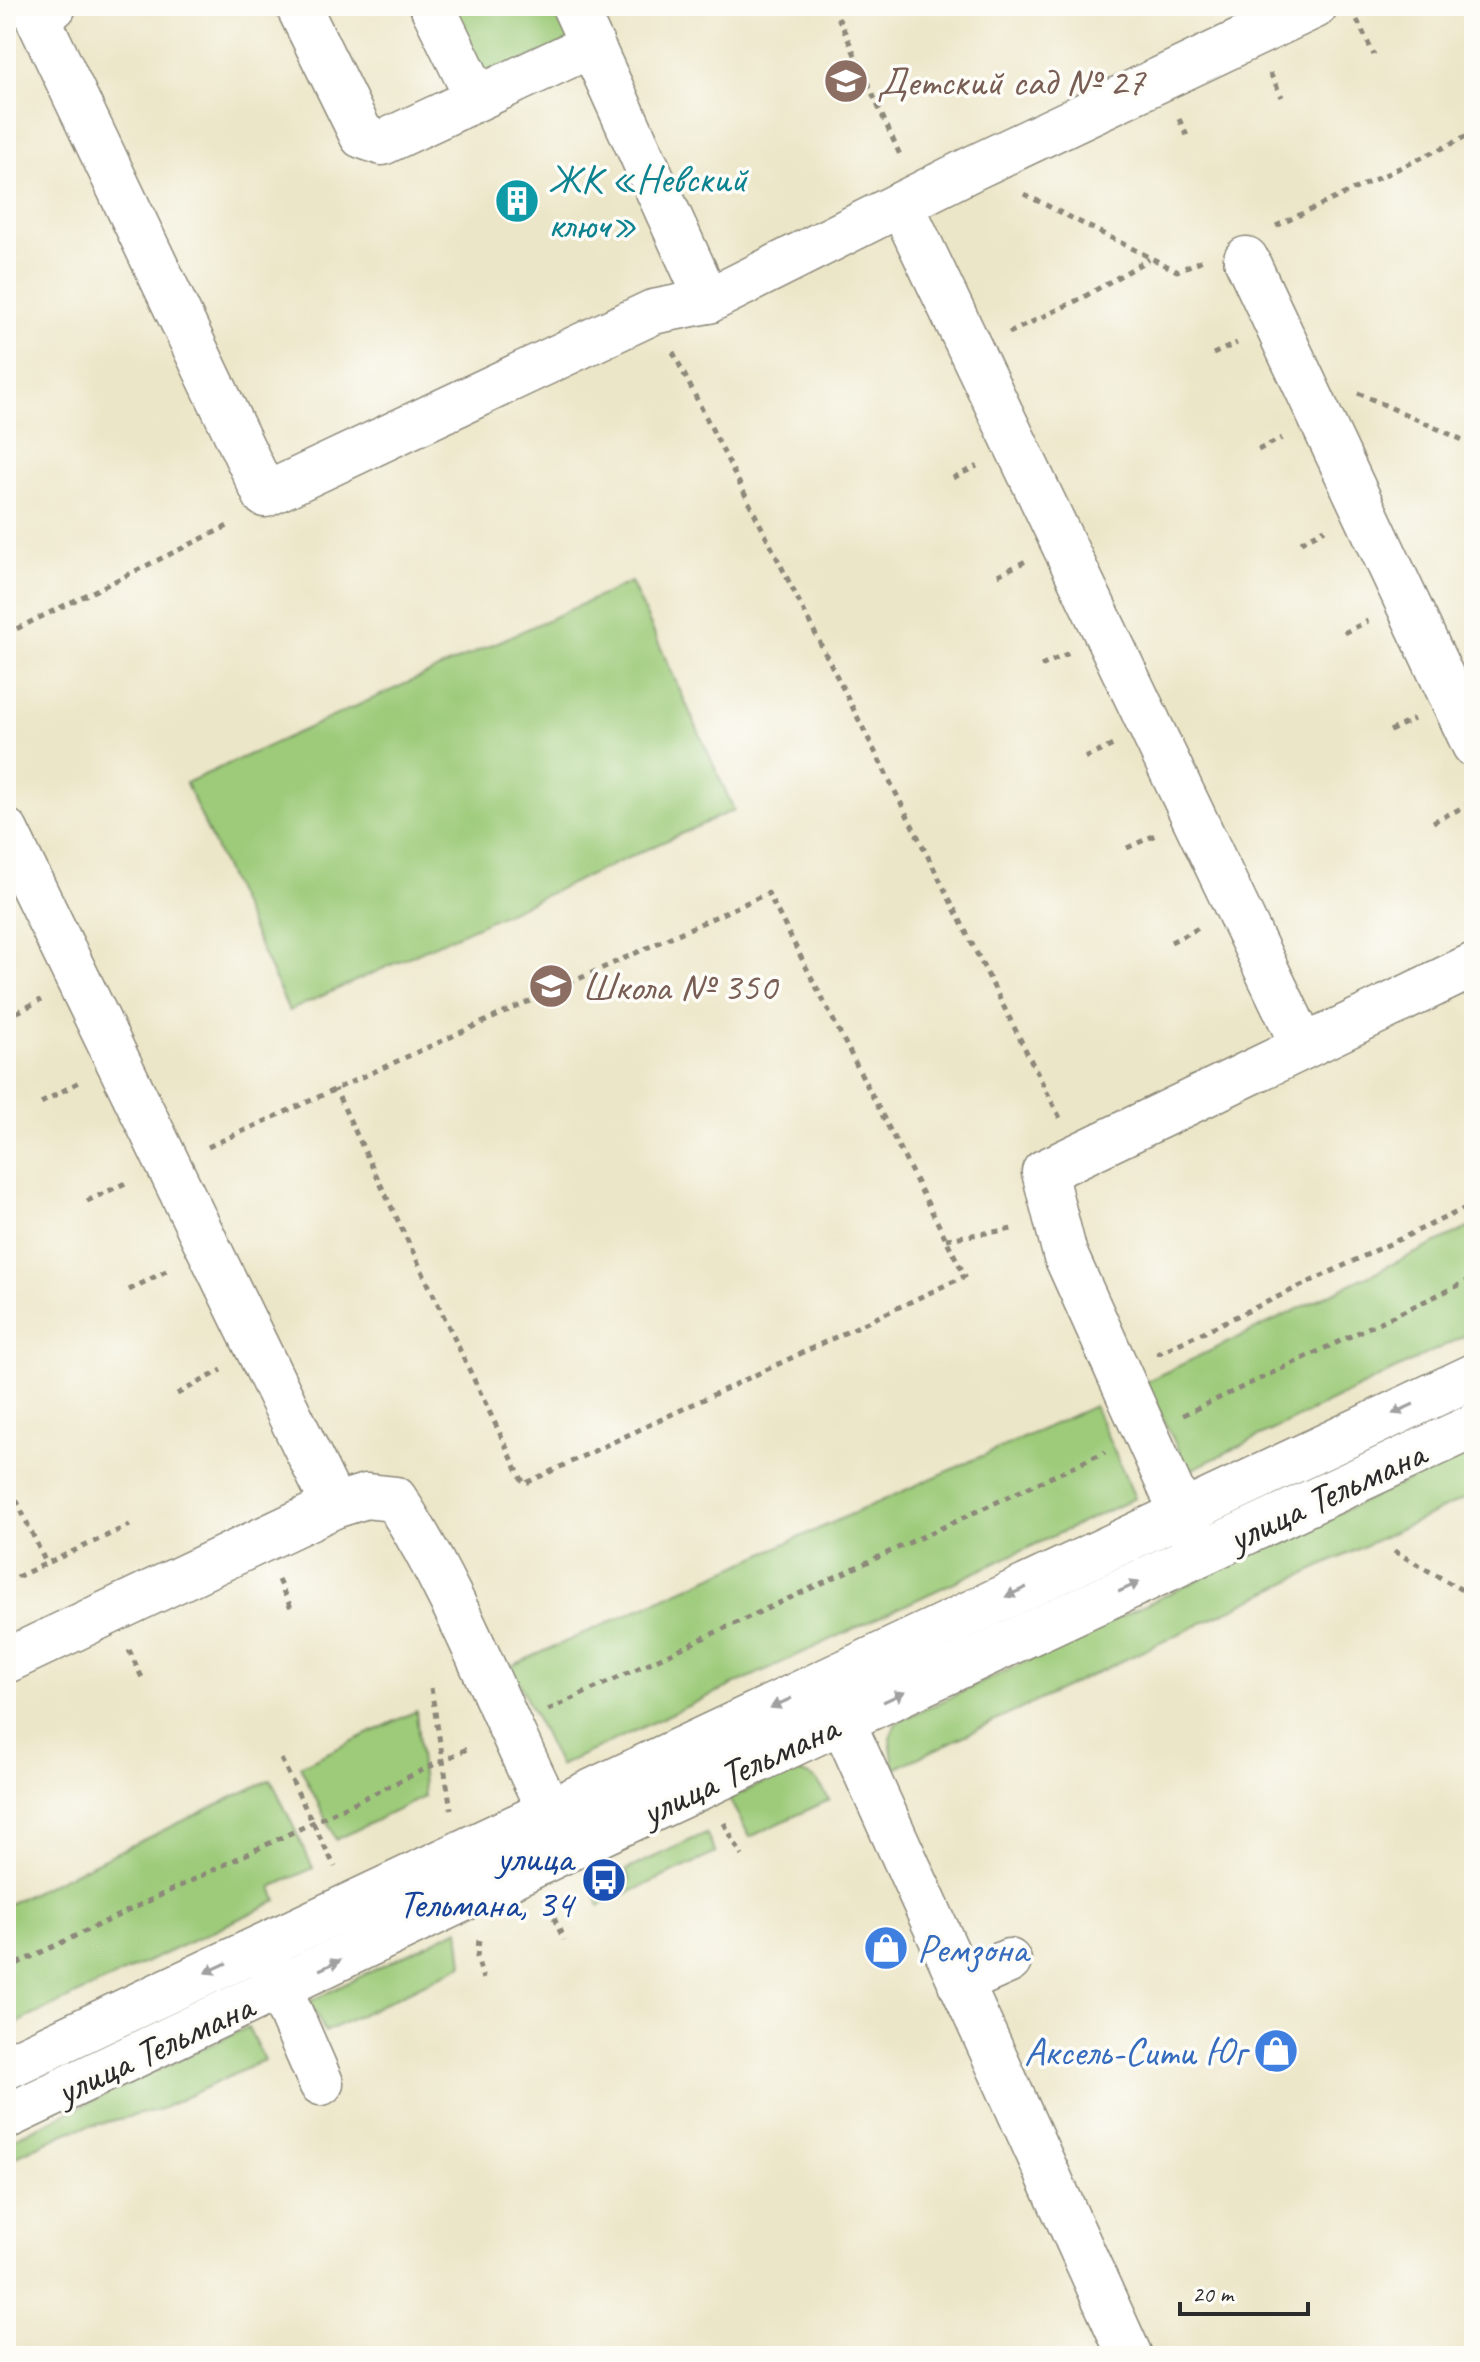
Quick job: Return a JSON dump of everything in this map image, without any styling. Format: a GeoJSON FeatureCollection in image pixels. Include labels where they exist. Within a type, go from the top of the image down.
{"type":"FeatureCollection","features":[{"type":"Feature","properties":{"kind":"street"},"geometry":{"type":"LineString","coordinates":[[298,6],[362,136],[382,143],[477,98],[583,25],[708,301]]}},
{"type":"Feature","properties":{"kind":"street"},"geometry":{"type":"LineString","coordinates":[[432,6],[477,98]]}},
{"type":"Feature","properties":{"kind":"street"},"geometry":{"type":"LineString","coordinates":[[32,16],[265,495],[653,312],[708,301],[973,168],[1315,6]]}},
{"type":"Feature","properties":{"kind":"street"},"geometry":{"type":"LineString","coordinates":[[910,200],[972,352],[1303,1046]]}},
{"type":"Feature","properties":{"kind":"street"},"geometry":{"type":"LineString","coordinates":[[1241,248],[1474,745]]}},
{"type":"Feature","properties":{"kind":"street"},"geometry":{"type":"LineString","coordinates":[[6,831],[334,1506]]}},
{"type":"Feature","properties":{"kind":"street"},"geometry":{"type":"LineString","coordinates":[[1201,1554],[1065,1254],[1044,1172],[1474,965]]}},
{"type":"Feature","properties":{"kind":"street","name":"улица Тельмана"},"geometry":{"type":"LineString","coordinates":[[6,2117],[281,1988],[834,1702],[1181,1514],[1474,1376]]}},
{"type":"Feature","properties":{"kind":"street","name":"улица Тельмана"},"geometry":{"type":"LineString","coordinates":[[6,2067],[550,1812],[1201,1554],[1474,1426]]}},
{"type":"Feature","properties":{"kind":"street"},"geometry":{"type":"LineString","coordinates":[[6,1661],[334,1506],[366,1496],[395,1499],[412,1525],[550,1812]]}},
{"type":"Feature","properties":{"kind":"street"},"geometry":{"type":"LineString","coordinates":[[834,1702],[1130,2356]]}},
{"type":"Feature","properties":{"kind":"street"},"geometry":{"type":"LineString","coordinates":[[261,1947],[321,2083]]}},
{"type":"Feature","properties":{"kind":"street"},"geometry":{"type":"LineString","coordinates":[[960,1983],[1009,1961]]}},
{"type":"Feature","properties":{"kind":"path"},"geometry":{"type":"LineString","coordinates":[[833,6],[910,200]]}},
{"type":"Feature","properties":{"kind":"path"},"geometry":{"type":"LineString","coordinates":[[1350,6],[1374,55]]}},
{"type":"Feature","properties":{"kind":"path"},"geometry":{"type":"LineString","coordinates":[[973,168],[1177,271],[1241,248],[1474,133]]}},
{"type":"Feature","properties":{"kind":"path"},"geometry":{"type":"LineString","coordinates":[[972,352],[1082,298],[1149,258]]}},
{"type":"Feature","properties":{"kind":"path"},"geometry":{"type":"LineString","coordinates":[[653,312],[1078,1155]]}},
{"type":"Feature","properties":{"kind":"path"},"geometry":{"type":"LineString","coordinates":[[1351,390],[1474,445]]}},
{"type":"Feature","properties":{"kind":"path"},"geometry":{"type":"LineString","coordinates":[[6,634],[246,517],[265,495]]}},
{"type":"Feature","properties":{"kind":"path"},"geometry":{"type":"LineString","coordinates":[[1433,822],[1474,802]]}},
{"type":"Feature","properties":{"kind":"path"},"geometry":{"type":"LineString","coordinates":[[168,1163],[768,893],[965,1276],[524,1484],[335,1089]]}},
{"type":"Feature","properties":{"kind":"path"},"geometry":{"type":"LineString","coordinates":[[1118,1373],[1474,1204]]}},
{"type":"Feature","properties":{"kind":"path"},"geometry":{"type":"LineString","coordinates":[[946,1239],[1057,1221]]}},
{"type":"Feature","properties":{"kind":"path"},"geometry":{"type":"LineString","coordinates":[[6,1969],[510,1728],[1474,1278]]}},
{"type":"Feature","properties":{"kind":"path"},"geometry":{"type":"LineString","coordinates":[[6,1478],[46,1563]]}},
{"type":"Feature","properties":{"kind":"path"},"geometry":{"type":"LineString","coordinates":[[6,1582],[130,1525]]}},
{"type":"Feature","properties":{"kind":"path"},"geometry":{"type":"LineString","coordinates":[[1394,1551],[1474,1597]]}},
{"type":"Feature","properties":{"kind":"path"},"geometry":{"type":"LineString","coordinates":[[431,1688],[451,1808]]}},
{"type":"Feature","properties":{"kind":"path"},"geometry":{"type":"LineString","coordinates":[[281,1759],[335,1868]]}},
{"type":"Feature","properties":{"kind":"path"},"geometry":{"type":"LineString","coordinates":[[544,1895],[564,1940]]}},
{"type":"Feature","properties":{"kind":"green space"},"geometry":{"type":"Polygon","coordinates":[[[450,6],[558,6],[573,39],[485,77],[450,6]]]}},
{"type":"Feature","properties":{"kind":"green space"},"geometry":{"type":"Polygon","coordinates":[[[631,582],[734,810],[289,1011],[186,783],[631,582]]]}},
{"type":"Feature","properties":{"kind":"green space"},"geometry":{"type":"Polygon","coordinates":[[[1474,1225],[1474,1331],[1189,1471],[1145,1382],[1474,1225]]]}},
{"type":"Feature","properties":{"kind":"green space"},"geometry":{"type":"Polygon","coordinates":[[[1094,1406],[1135,1498],[559,1766],[511,1666],[1094,1406]]]}},
{"type":"Feature","properties":{"kind":"green space"},"geometry":{"type":"Polygon","coordinates":[[[1474,1449],[1474,1494],[894,1769],[890,1738],[896,1723],[1474,1449]]]}},
{"type":"Feature","properties":{"kind":"green space"},"geometry":{"type":"Polygon","coordinates":[[[416,1711],[424,1797],[336,1840],[300,1766],[416,1711]]]}},
{"type":"Feature","properties":{"kind":"green space"},"geometry":{"type":"Polygon","coordinates":[[[789,1771],[814,1779],[829,1800],[750,1837],[729,1799],[789,1771]]]}},
{"type":"Feature","properties":{"kind":"green space"},"geometry":{"type":"Polygon","coordinates":[[[271,1779],[313,1868],[272,1887],[277,1901],[6,2028],[6,1905],[271,1779]]]}},
{"type":"Feature","properties":{"kind":"green space"},"geometry":{"type":"Polygon","coordinates":[[[706,1833],[716,1853],[599,1906],[595,1896],[630,1879],[626,1870],[706,1833]]]}},
{"type":"Feature","properties":{"kind":"green space"},"geometry":{"type":"Polygon","coordinates":[[[459,1929],[463,1965],[325,2032],[310,2001],[459,1929]]]}},
{"type":"Feature","properties":{"kind":"green space"},"geometry":{"type":"Polygon","coordinates":[[[248,2027],[264,2060],[161,2109],[69,2131],[6,2161],[6,2142],[248,2027]]]}},
{"type":"Feature","properties":{"kind":"place","name":"Детский сад № 27"},"geometry":{"type":"Point","coordinates":[846,81]}},
{"type":"Feature","properties":{"kind":"place","name":"ЖК «Невский ключ»"},"geometry":{"type":"Point","coordinates":[517,201]}},
{"type":"Feature","properties":{"kind":"place","name":"Школа № 350"},"geometry":{"type":"Point","coordinates":[551,986]}},
{"type":"Feature","properties":{"kind":"place","name":"улица Тельмана, 34"},"geometry":{"type":"Point","coordinates":[604,1880]}},
{"type":"Feature","properties":{"kind":"place","name":"Ремзона"},"geometry":{"type":"Point","coordinates":[886,1948]}},
{"type":"Feature","properties":{"kind":"place","name":"Аксель-Сити Юг"},"geometry":{"type":"Point","coordinates":[1276,2051]}}]}
